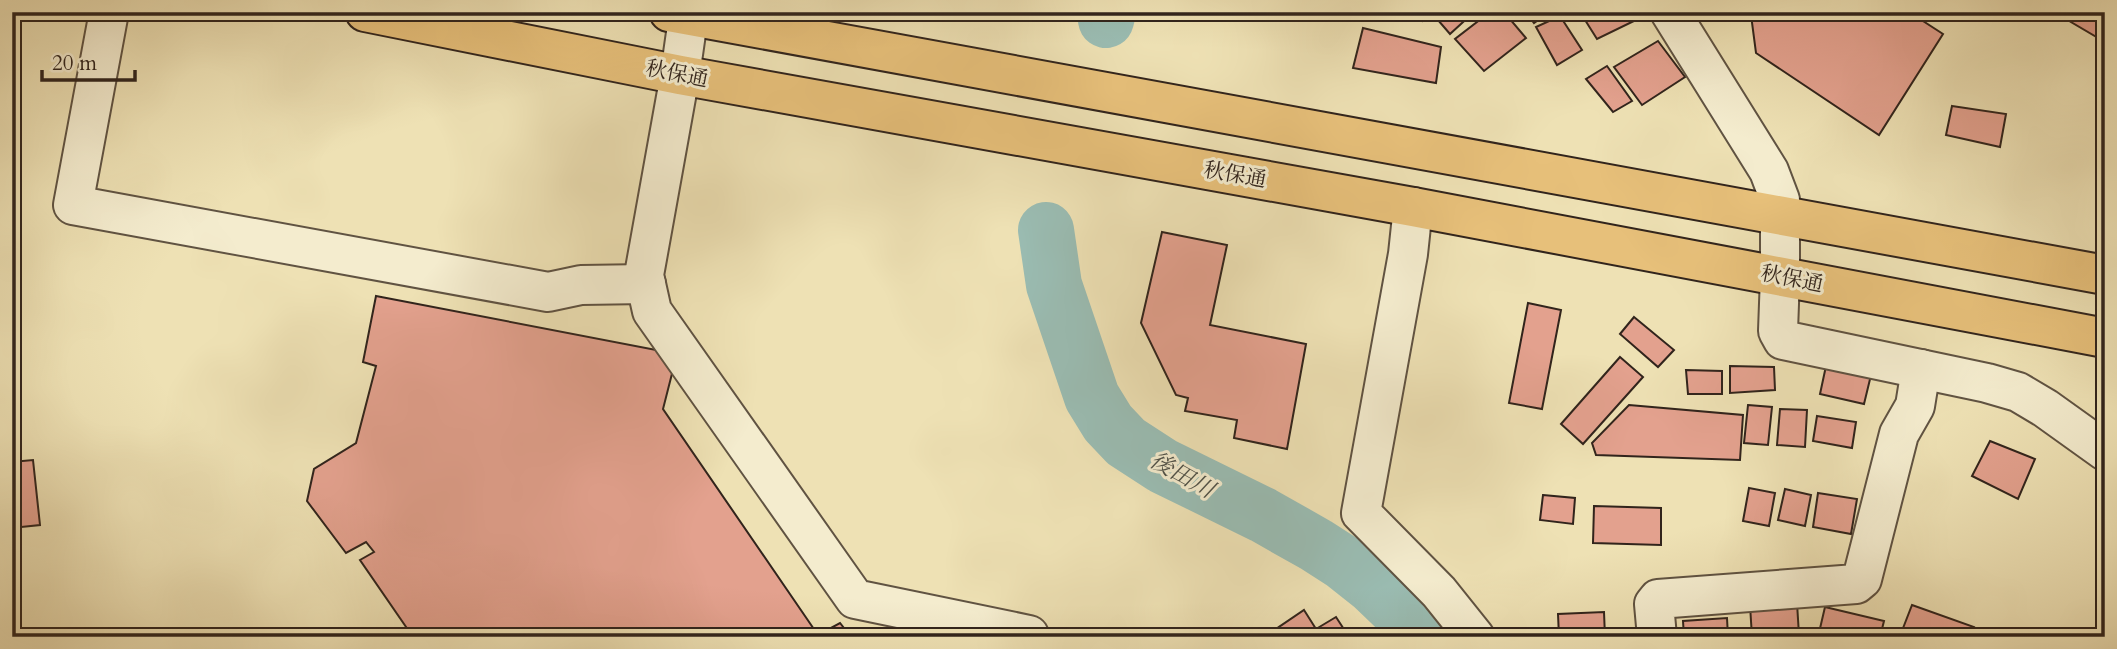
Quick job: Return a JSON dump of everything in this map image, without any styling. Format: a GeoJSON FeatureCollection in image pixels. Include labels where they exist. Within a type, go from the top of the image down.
{"type":"FeatureCollection","features":[{"type":"Feature","properties":{"kind":"highway","name":"秋保通"},"geometry":{"type":"LineString","coordinates":[[365,12],[680,75],[1413,207],[2105,338]]}},
{"type":"Feature","properties":{"kind":"highway"},"geometry":{"type":"LineString","coordinates":[[682,13],[2105,275]]}},
{"type":"Feature","properties":{"kind":"street"},"geometry":{"type":"LineString","coordinates":[[109,12],[73,205],[548,292],[581,285],[646,284]]}},
{"type":"Feature","properties":{"kind":"street"},"geometry":{"type":"LineString","coordinates":[[1670,12],[1769,171],[1780,200],[1777,331],[1783,340],[2018,392],[2105,451]]}},
{"type":"Feature","properties":{"kind":"street"},"geometry":{"type":"LineString","coordinates":[[682,13],[680,75],[644,275],[652,311],[855,599],[1030,635]]}},
{"type":"Feature","properties":{"kind":"street"},"geometry":{"type":"LineString","coordinates":[[1413,207],[1408,254],[1361,513],[1438,592],[1475,637]]}},
{"type":"Feature","properties":{"kind":"street"},"geometry":{"type":"LineString","coordinates":[[1657,637],[1654,604],[1658,599],[1856,584],[1862,579],[1899,434],[1915,406],[1922,369]]}},
{"type":"Feature","properties":{"kind":"building"},"geometry":{"type":"Polygon","coordinates":[[[1404,12],[1426,12],[1422,21],[1403,15],[1404,12]]]}},
{"type":"Feature","properties":{"kind":"building"},"geometry":{"type":"Polygon","coordinates":[[[1431,12],[1474,12],[1450,34],[1431,12]]]}},
{"type":"Feature","properties":{"kind":"building"},"geometry":{"type":"Polygon","coordinates":[[[1490,12],[1504,12],[1526,38],[1484,71],[1455,39],[1490,12]]]}},
{"type":"Feature","properties":{"kind":"building"},"geometry":{"type":"Polygon","coordinates":[[[1526,12],[1549,12],[1534,23],[1526,12]]]}},
{"type":"Feature","properties":{"kind":"building"},"geometry":{"type":"Polygon","coordinates":[[[1580,12],[1634,12],[1638,19],[1597,39],[1580,12]]]}},
{"type":"Feature","properties":{"kind":"building"},"geometry":{"type":"Polygon","coordinates":[[[1753,12],[1909,12],[1943,34],[1879,135],[1756,53],[1751,15],[1753,12]]]}},
{"type":"Feature","properties":{"kind":"building"},"geometry":{"type":"Polygon","coordinates":[[[2054,12],[2105,12],[2105,42],[2054,12]]]}},
{"type":"Feature","properties":{"kind":"building"},"geometry":{"type":"Polygon","coordinates":[[[1560,16],[1582,50],[1557,65],[1536,27],[1560,16]]]}},
{"type":"Feature","properties":{"kind":"building"},"geometry":{"type":"Polygon","coordinates":[[[1363,28],[1441,47],[1436,83],[1353,68],[1363,28]]]}},
{"type":"Feature","properties":{"kind":"building"},"geometry":{"type":"Polygon","coordinates":[[[1658,41],[1685,77],[1642,105],[1614,67],[1658,41]]]}},
{"type":"Feature","properties":{"kind":"building"},"geometry":{"type":"Polygon","coordinates":[[[1607,66],[1632,101],[1613,112],[1586,79],[1607,66]]]}},
{"type":"Feature","properties":{"kind":"building"},"geometry":{"type":"Polygon","coordinates":[[[1952,106],[2006,114],[2000,147],[1946,135],[1952,106]]]}},
{"type":"Feature","properties":{"kind":"building"},"geometry":{"type":"Polygon","coordinates":[[[1162,232],[1227,245],[1210,325],[1306,344],[1287,449],[1234,438],[1237,420],[1185,411],[1188,398],[1176,395],[1141,323],[1162,232]]]}},
{"type":"Feature","properties":{"kind":"building"},"geometry":{"type":"Polygon","coordinates":[[[376,296],[677,354],[663,409],[818,635],[840,623],[851,637],[413,637],[360,560],[374,552],[366,542],[346,553],[307,501],[314,469],[356,443],[376,366],[363,362],[376,296]]]}},
{"type":"Feature","properties":{"kind":"building"},"geometry":{"type":"Polygon","coordinates":[[[1528,303],[1561,310],[1542,409],[1509,403],[1528,303]]]}},
{"type":"Feature","properties":{"kind":"building"},"geometry":{"type":"Polygon","coordinates":[[[1634,317],[1674,350],[1658,367],[1620,334],[1634,317]]]}},
{"type":"Feature","properties":{"kind":"building"},"geometry":{"type":"Polygon","coordinates":[[[1620,357],[1643,377],[1583,444],[1561,424],[1620,357]]]}},
{"type":"Feature","properties":{"kind":"building"},"geometry":{"type":"Polygon","coordinates":[[[1730,366],[1774,367],[1775,390],[1730,393],[1730,366]]]}},
{"type":"Feature","properties":{"kind":"building"},"geometry":{"type":"Polygon","coordinates":[[[1826,366],[1871,375],[1864,404],[1820,394],[1826,366]]]}},
{"type":"Feature","properties":{"kind":"building"},"geometry":{"type":"Polygon","coordinates":[[[1686,370],[1722,371],[1722,394],[1688,394],[1686,370]]]}},
{"type":"Feature","properties":{"kind":"building"},"geometry":{"type":"Polygon","coordinates":[[[1629,405],[1743,415],[1740,460],[1596,455],[1592,443],[1629,405]]]}},
{"type":"Feature","properties":{"kind":"building"},"geometry":{"type":"Polygon","coordinates":[[[1748,405],[1772,407],[1768,445],[1744,443],[1748,405]]]}},
{"type":"Feature","properties":{"kind":"building"},"geometry":{"type":"Polygon","coordinates":[[[1780,409],[1807,410],[1805,447],[1777,445],[1780,409]]]}},
{"type":"Feature","properties":{"kind":"building"},"geometry":{"type":"Polygon","coordinates":[[[1817,416],[1856,422],[1852,448],[1813,441],[1817,416]]]}},
{"type":"Feature","properties":{"kind":"building"},"geometry":{"type":"Polygon","coordinates":[[[1990,441],[2035,459],[2018,499],[1972,476],[1990,441]]]}},
{"type":"Feature","properties":{"kind":"building"},"geometry":{"type":"Polygon","coordinates":[[[33,460],[40,525],[12,528],[12,462],[33,460]]]}},
{"type":"Feature","properties":{"kind":"building"},"geometry":{"type":"Polygon","coordinates":[[[1749,488],[1775,493],[1769,526],[1743,521],[1749,488]]]}},
{"type":"Feature","properties":{"kind":"building"},"geometry":{"type":"Polygon","coordinates":[[[1785,489],[1811,495],[1805,526],[1778,520],[1785,489]]]}},
{"type":"Feature","properties":{"kind":"building"},"geometry":{"type":"Polygon","coordinates":[[[1818,493],[1857,499],[1851,534],[1813,527],[1818,493]]]}},
{"type":"Feature","properties":{"kind":"building"},"geometry":{"type":"Polygon","coordinates":[[[1543,495],[1575,498],[1573,524],[1540,520],[1543,495]]]}},
{"type":"Feature","properties":{"kind":"building"},"geometry":{"type":"Polygon","coordinates":[[[1594,506],[1661,508],[1661,545],[1593,543],[1594,506]]]}},
{"type":"Feature","properties":{"kind":"building"},"geometry":{"type":"Polygon","coordinates":[[[1797,603],[1799,635],[1752,637],[1750,605],[1797,603]]]}},
{"type":"Feature","properties":{"kind":"building"},"geometry":{"type":"Polygon","coordinates":[[[1912,605],[1974,627],[1970,637],[1900,636],[1912,605]]]}},
{"type":"Feature","properties":{"kind":"building"},"geometry":{"type":"Polygon","coordinates":[[[1825,607],[1884,621],[1880,637],[1818,637],[1825,607]]]}},
{"type":"Feature","properties":{"kind":"building"},"geometry":{"type":"Polygon","coordinates":[[[1304,610],[1316,629],[1336,617],[1349,637],[1264,637],[1304,610]]]}},
{"type":"Feature","properties":{"kind":"building"},"geometry":{"type":"Polygon","coordinates":[[[1604,612],[1605,637],[1559,637],[1558,614],[1604,612]]]}},
{"type":"Feature","properties":{"kind":"building"},"geometry":{"type":"Polygon","coordinates":[[[1727,618],[1728,637],[1684,637],[1683,621],[1727,618]]]}},
{"type":"Feature","properties":{"kind":"waterway","name":"後田川"},"geometry":{"type":"LineString","coordinates":[[1106,20],[1108,12]]}},
{"type":"Feature","properties":{"kind":"waterway","name":"後田川"},"geometry":{"type":"LineString","coordinates":[[1046,230],[1054,285],[1092,397],[1108,423],[1126,442],[1163,466],[1263,515],[1344,563],[1373,586],[1426,637]]}}]}
